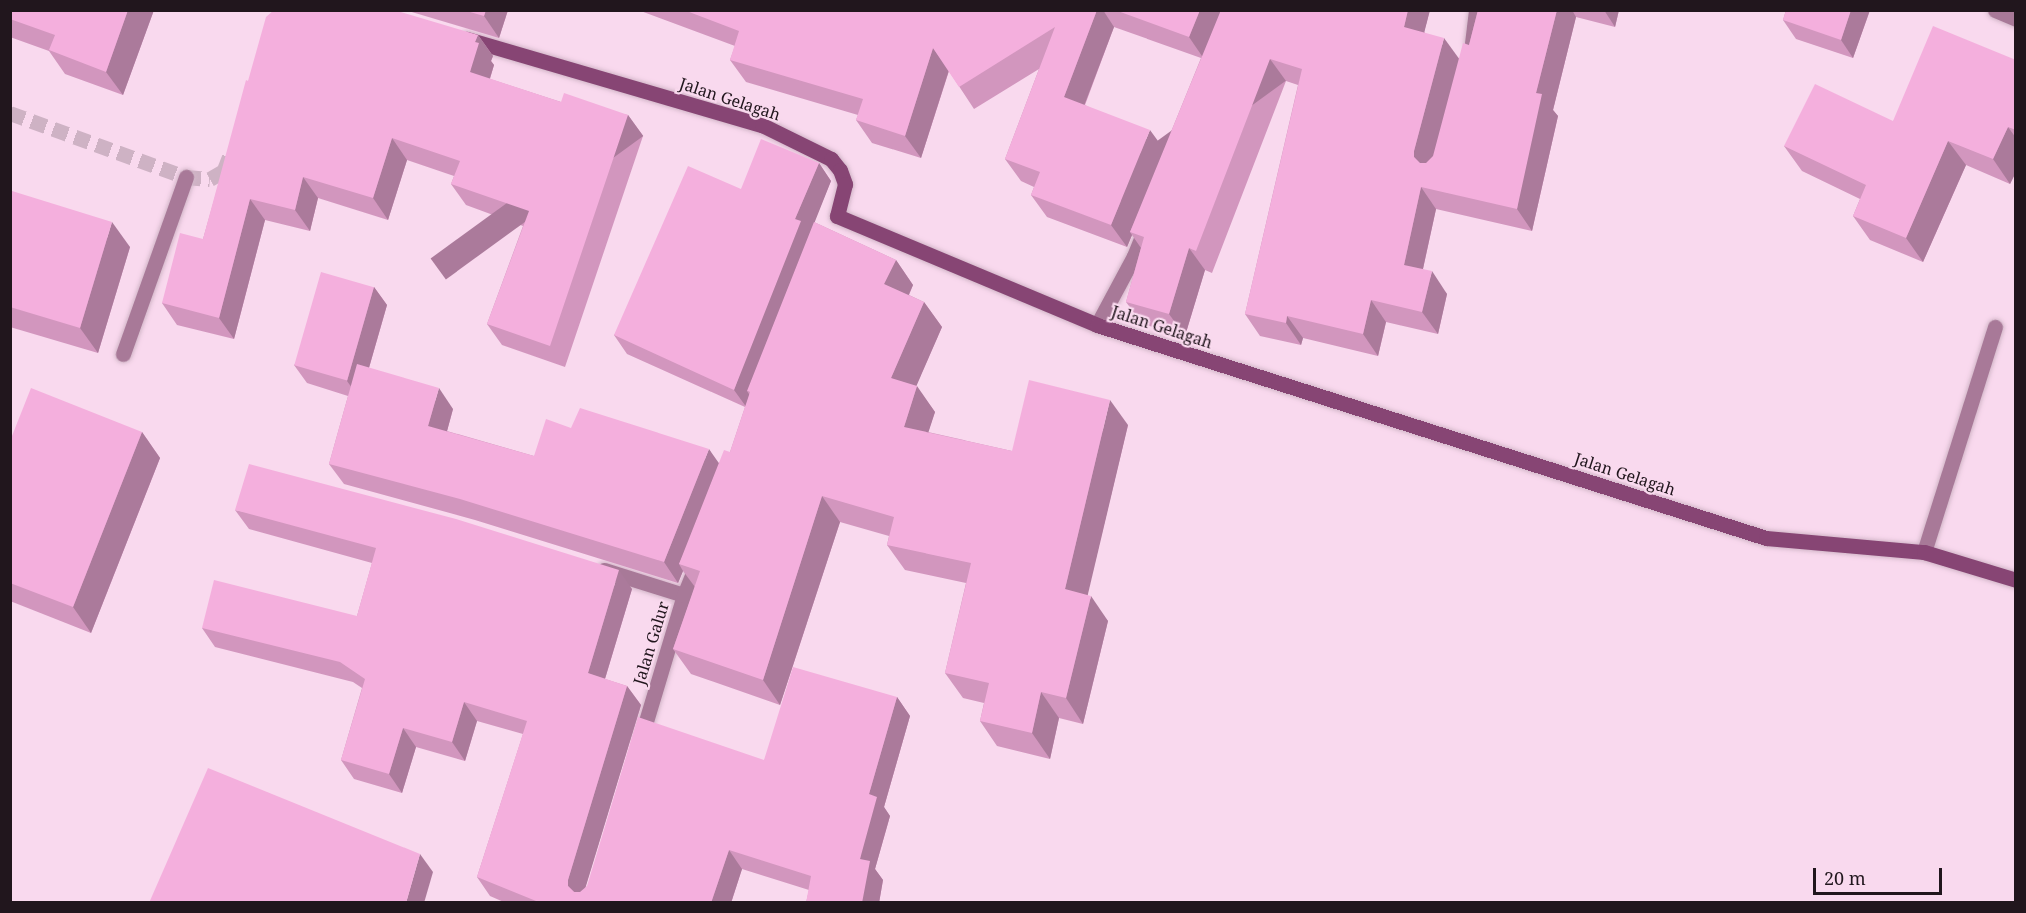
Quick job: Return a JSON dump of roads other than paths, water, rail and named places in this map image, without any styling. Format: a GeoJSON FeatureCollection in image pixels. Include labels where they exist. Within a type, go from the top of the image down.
{"type":"FeatureCollection","features":[{"type":"Feature","properties":{"kind":"street"},"geometry":{"type":"LineString","coordinates":[[1469,63],[1476,10]]}},
{"type":"Feature","properties":{"kind":"street"},"geometry":{"type":"LineString","coordinates":[[1995,10],[2016,19]]}},
{"type":"Feature","properties":{"kind":"street","name":"Jalan Gelagah"},"geometry":{"type":"LineString","coordinates":[[447,33],[762,124],[831,159],[840,170],[845,184],[837,216],[1096,325],[1766,538],[1924,552],[2016,580]]}},
{"type":"Feature","properties":{"kind":"street"},"geometry":{"type":"LineString","coordinates":[[123,354],[186,177]]}},
{"type":"Feature","properties":{"kind":"street"},"geometry":{"type":"LineString","coordinates":[[1096,325],[1134,256],[1151,214]]}},
{"type":"Feature","properties":{"kind":"street"},"geometry":{"type":"LineString","coordinates":[[827,234],[837,216]]}},
{"type":"Feature","properties":{"kind":"street"},"geometry":{"type":"LineString","coordinates":[[1924,552],[1995,327]]}},
{"type":"Feature","properties":{"kind":"street"},"geometry":{"type":"LineString","coordinates":[[684,596],[702,551]]}},
{"type":"Feature","properties":{"kind":"street","name":"Jalan Galur"},"geometry":{"type":"LineString","coordinates":[[584,564],[684,596],[636,755]]}},
{"type":"Feature","properties":{"kind":"tunnel"},"geometry":{"type":"LineString","coordinates":[[10,113],[186,177],[210,179],[224,171],[230,155]]}}]}
